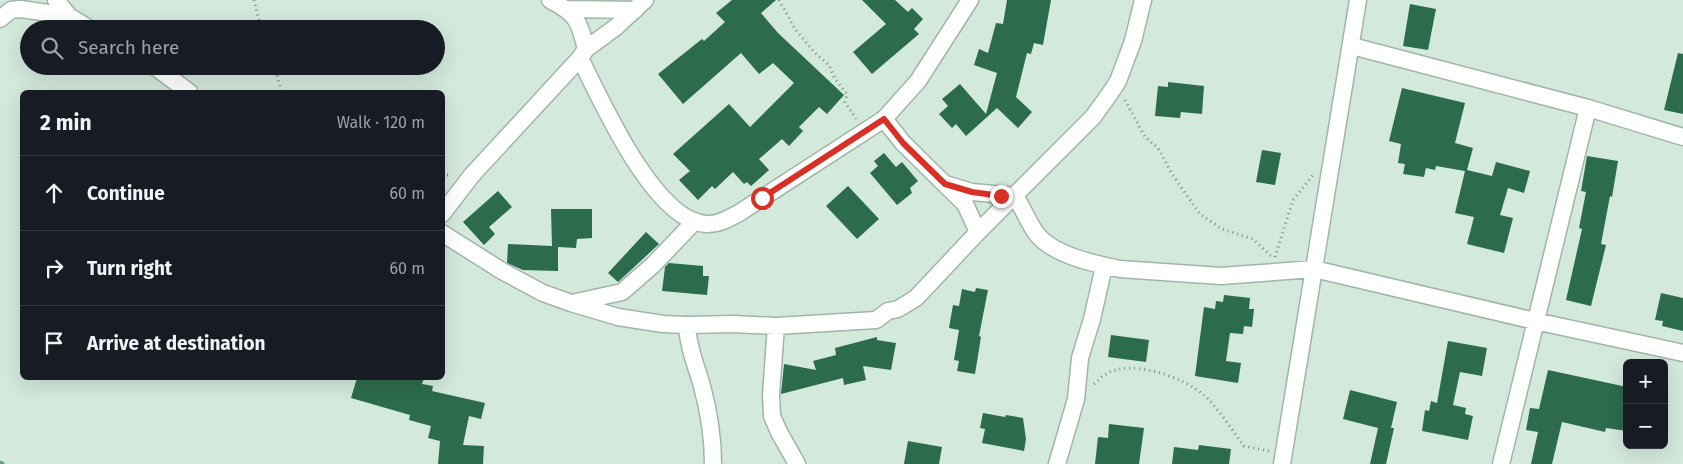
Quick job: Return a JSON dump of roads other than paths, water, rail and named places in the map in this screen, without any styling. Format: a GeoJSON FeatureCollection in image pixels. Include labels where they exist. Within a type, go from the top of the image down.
{"type":"FeatureCollection","features":[{"type":"Feature","properties":{"kind":"street"},"geometry":{"type":"LineString","coordinates":[[56,0],[69,16],[75,20]]}},
{"type":"Feature","properties":{"kind":"street"},"geometry":{"type":"LineString","coordinates":[[550,0],[567,9],[578,22],[583,53],[616,131],[636,165],[658,192],[679,212],[689,220],[704,224],[719,222],[739,213],[884,119],[918,81],[970,0]]}},
{"type":"Feature","properties":{"kind":"street"},"geometry":{"type":"LineString","coordinates":[[445,235],[502,271],[543,292],[571,303],[618,317],[687,325],[733,324],[776,326],[876,320],[888,311],[898,309],[916,298],[978,232],[1016,196],[1092,117],[1118,80],[1133,41],[1143,0]]}},
{"type":"Feature","properties":{"kind":"street"},"geometry":{"type":"LineString","coordinates":[[1283,458],[1352,46],[1358,0]]}},
{"type":"Feature","properties":{"kind":"street"},"geometry":{"type":"LineString","coordinates":[[567,9],[640,5]]}},
{"type":"Feature","properties":{"kind":"street"},"geometry":{"type":"LineString","coordinates":[[445,210],[472,175],[583,53],[640,5]]}},
{"type":"Feature","properties":{"kind":"street"},"geometry":{"type":"LineString","coordinates":[[0,18],[11,10],[21,9],[69,16]]}},
{"type":"Feature","properties":{"kind":"street"},"geometry":{"type":"LineString","coordinates":[[1352,46],[1588,108],[1683,137]]}},
{"type":"Feature","properties":{"kind":"street"},"geometry":{"type":"LineString","coordinates":[[166,75],[186,90]]}},
{"type":"Feature","properties":{"kind":"street"},"geometry":{"type":"LineString","coordinates":[[1501,464],[1588,108]]}},
{"type":"Feature","properties":{"kind":"street"},"geometry":{"type":"LineString","coordinates":[[884,119],[903,143],[965,204],[978,232]]}},
{"type":"Feature","properties":{"kind":"street"},"geometry":{"type":"LineString","coordinates":[[945,184],[972,192],[1016,196]]}},
{"type":"Feature","properties":{"kind":"street"},"geometry":{"type":"LineString","coordinates":[[1016,196],[1037,234],[1046,243],[1060,251],[1104,266],[1120,269],[1221,276],[1314,269],[1535,321],[1683,353]]}},
{"type":"Feature","properties":{"kind":"street"},"geometry":{"type":"LineString","coordinates":[[571,303],[622,292],[653,265],[695,221]]}},
{"type":"Feature","properties":{"kind":"street"},"geometry":{"type":"LineString","coordinates":[[1057,464],[1078,391],[1080,358],[1092,319],[1104,266]]}},
{"type":"Feature","properties":{"kind":"street"},"geometry":{"type":"LineString","coordinates":[[687,325],[688,342],[702,386],[709,418],[713,444],[713,464]]}},
{"type":"Feature","properties":{"kind":"street"},"geometry":{"type":"LineString","coordinates":[[776,326],[771,394],[772,416],[778,432],[797,464]]}}]}
